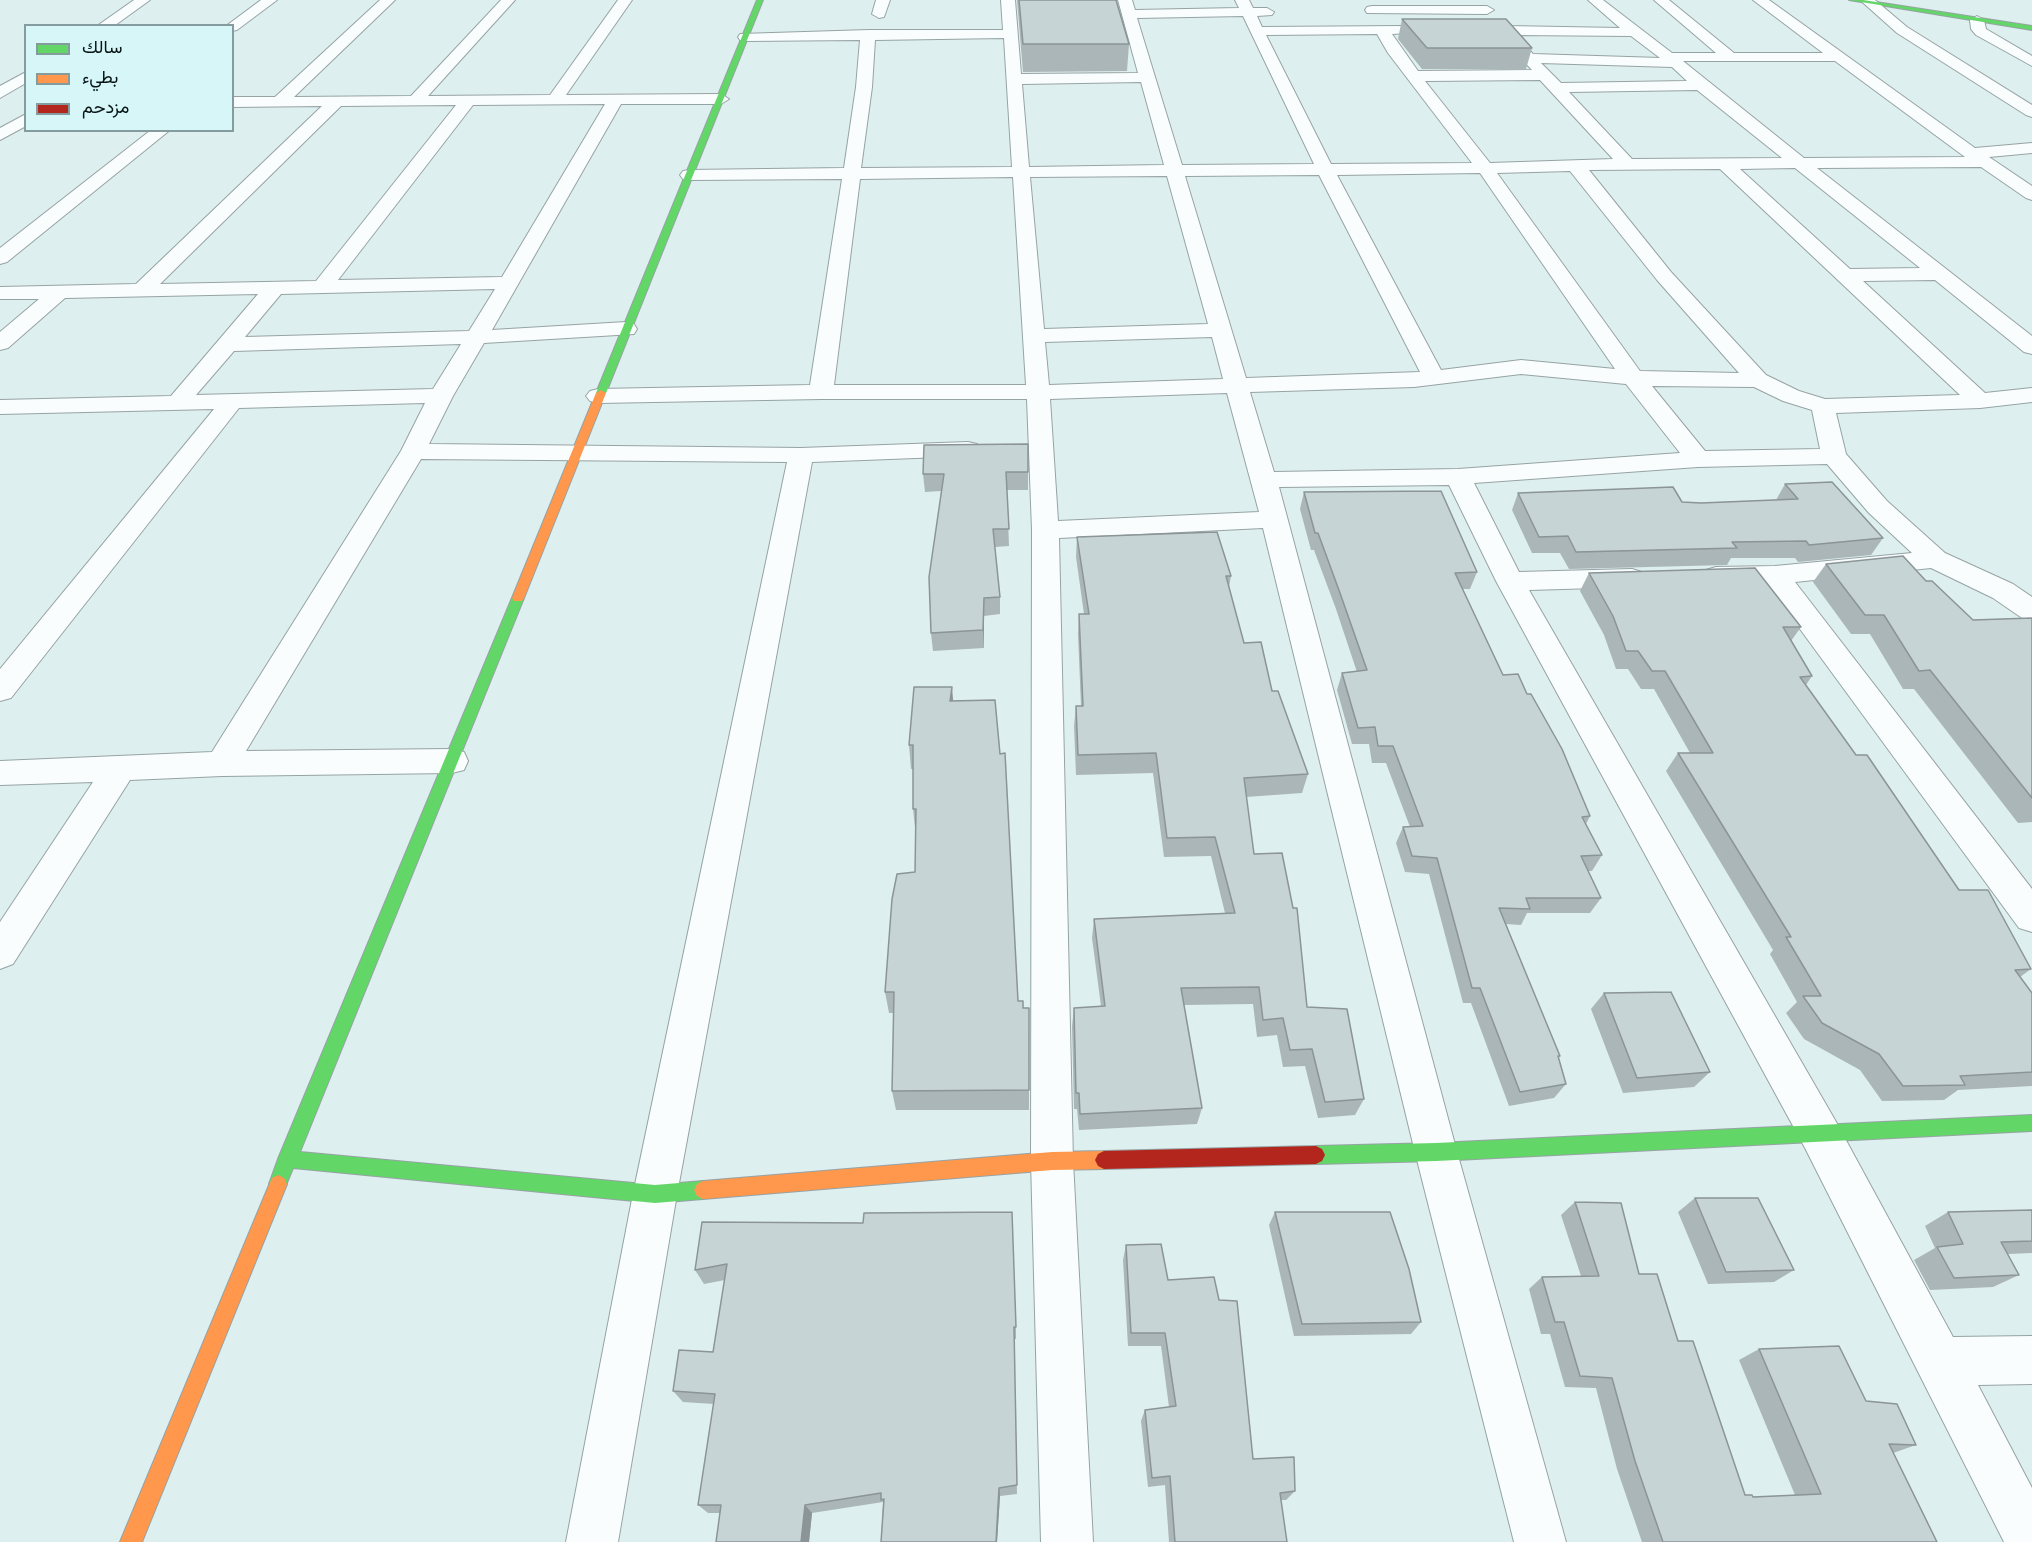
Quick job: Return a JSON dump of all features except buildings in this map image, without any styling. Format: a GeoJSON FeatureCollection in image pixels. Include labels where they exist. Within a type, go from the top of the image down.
{"type":"FeatureCollection","features":[{"type":"Feature","properties":{"kind":"street"},"geometry":{"type":"LineString","coordinates":[[107,24],[143,0]]}},
{"type":"Feature","properties":{"kind":"street"},"geometry":{"type":"LineString","coordinates":[[234,26],[270,0]]}},
{"type":"Feature","properties":{"kind":"street"},"geometry":{"type":"LineString","coordinates":[[279,102],[388,0]]}},
{"type":"Feature","properties":{"kind":"street"},"geometry":{"type":"LineString","coordinates":[[414,102],[508,0]]}},
{"type":"Feature","properties":{"kind":"street"},"geometry":{"type":"LineString","coordinates":[[555,100],[625,0]]}},
{"type":"Feature","properties":{"kind":"street"},"geometry":{"type":"LineString","coordinates":[[131,1542],[452,761],[598,396],[746,37],[759,14],[760,0]]}},
{"type":"Feature","properties":{"kind":"street"},"geometry":{"type":"LineString","coordinates":[[1595,0],[2032,347]]}},
{"type":"Feature","properties":{"kind":"street"},"geometry":{"type":"LineString","coordinates":[[1661,0],[1730,57]]}},
{"type":"Feature","properties":{"kind":"street"},"geometry":{"type":"LineString","coordinates":[[1760,0],[2032,194]]}},
{"type":"Feature","properties":{"kind":"street"},"geometry":{"type":"LineString","coordinates":[[1852,0],[2032,28]]}},
{"type":"Feature","properties":{"kind":"street"},"geometry":{"type":"LineString","coordinates":[[1868,1],[1902,30],[2032,112]]}},
{"type":"Feature","properties":{"kind":"street"},"geometry":{"type":"LineString","coordinates":[[1358,10],[1483,5],[1502,30],[1627,164]]}},
{"type":"Feature","properties":{"kind":"street"},"geometry":{"type":"LineString","coordinates":[[1245,6],[1257,31],[1273,52],[1325,170],[1434,378]]}},
{"type":"Feature","properties":{"kind":"street"},"geometry":{"type":"LineString","coordinates":[[1281,12],[1245,6],[1128,7],[1264,480],[1436,1152],[1540,1542]]}},
{"type":"Feature","properties":{"kind":"street"},"geometry":{"type":"LineString","coordinates":[[746,37],[869,34],[1009,11],[1036,392],[1019,447],[1045,530],[1052,1161],[1068,1542]]}},
{"type":"Feature","properties":{"kind":"street"},"geometry":{"type":"LineString","coordinates":[[1977,20],[1978,29],[1981,32],[2032,62]]}},
{"type":"Feature","properties":{"kind":"street"},"geometry":{"type":"LineString","coordinates":[[1382,30],[1387,50],[1413,76],[1485,168],[1633,378],[1698,459]]}},
{"type":"Feature","properties":{"kind":"street"},"geometry":{"type":"LineString","coordinates":[[1257,31],[1422,30]]}},
{"type":"Feature","properties":{"kind":"street"},"geometry":{"type":"LineString","coordinates":[[1456,30],[1634,32]]}},
{"type":"Feature","properties":{"kind":"street"},"geometry":{"type":"LineString","coordinates":[[821,392],[869,34]]}},
{"type":"Feature","properties":{"kind":"street"},"geometry":{"type":"LineString","coordinates":[[1528,58],[1673,60],[1730,57],[1837,57]]}},
{"type":"Feature","properties":{"kind":"street"},"geometry":{"type":"LineString","coordinates":[[1413,76],[1544,75]]}},
{"type":"Feature","properties":{"kind":"street"},"geometry":{"type":"LineString","coordinates":[[0,93],[24,77]]}},
{"type":"Feature","properties":{"kind":"street"},"geometry":{"type":"LineString","coordinates":[[1014,78],[1147,78]]}},
{"type":"Feature","properties":{"kind":"street"},"geometry":{"type":"LineString","coordinates":[[1557,88],[1701,85]]}},
{"type":"Feature","properties":{"kind":"street"},"geometry":{"type":"LineString","coordinates":[[222,764],[413,451],[441,396],[616,99]]}},
{"type":"Feature","properties":{"kind":"street"},"geometry":{"type":"LineString","coordinates":[[234,102],[721,99]]}},
{"type":"Feature","properties":{"kind":"street"},"geometry":{"type":"LineString","coordinates":[[141,291],[336,102]]}},
{"type":"Feature","properties":{"kind":"street"},"geometry":{"type":"LineString","coordinates":[[322,287],[467,102]]}},
{"type":"Feature","properties":{"kind":"street"},"geometry":{"type":"LineString","coordinates":[[0,104],[24,104]]}},
{"type":"Feature","properties":{"kind":"street"},"geometry":{"type":"LineString","coordinates":[[0,135],[24,120]]}},
{"type":"Feature","properties":{"kind":"street"},"geometry":{"type":"LineString","coordinates":[[0,258],[159,132]]}},
{"type":"Feature","properties":{"kind":"street"},"geometry":{"type":"LineString","coordinates":[[689,175],[1325,170],[1802,163],[1978,157],[2032,148]]}},
{"type":"Feature","properties":{"kind":"street"},"geometry":{"type":"LineString","coordinates":[[1724,163],[1980,401]]}},
{"type":"Feature","properties":{"kind":"street"},"geometry":{"type":"LineString","coordinates":[[1575,165],[1664,276],[1758,380],[1791,396],[1823,406],[1980,401],[2032,395]]}},
{"type":"Feature","properties":{"kind":"street"},"geometry":{"type":"LineString","coordinates":[[1845,275],[1939,274]]}},
{"type":"Feature","properties":{"kind":"street"},"geometry":{"type":"LineString","coordinates":[[0,293],[509,283]]}},
{"type":"Feature","properties":{"kind":"street"},"geometry":{"type":"LineString","coordinates":[[177,403],[274,289]]}},
{"type":"Feature","properties":{"kind":"street"},"geometry":{"type":"LineString","coordinates":[[1,340],[59,292]]}},
{"type":"Feature","properties":{"kind":"street"},"geometry":{"type":"LineString","coordinates":[[229,344],[477,337],[626,329]]}},
{"type":"Feature","properties":{"kind":"street"},"geometry":{"type":"LineString","coordinates":[[1032,336],[1222,330]]}},
{"type":"Feature","properties":{"kind":"street"},"geometry":{"type":"LineString","coordinates":[[598,396],[821,392],[1036,392],[1434,378],[1521,367],[1633,378],[1758,380]]}},
{"type":"Feature","properties":{"kind":"street"},"geometry":{"type":"LineString","coordinates":[[0,424],[9,407],[441,396]]}},
{"type":"Feature","properties":{"kind":"street"},"geometry":{"type":"LineString","coordinates":[[0,690],[232,402]]}},
{"type":"Feature","properties":{"kind":"street"},"geometry":{"type":"LineString","coordinates":[[1823,406],[1834,456],[1878,507],[1935,559],[2003,591],[2032,611]]}},
{"type":"Feature","properties":{"kind":"street"},"geometry":{"type":"LineString","coordinates":[[413,451],[801,455],[1019,447]]}},
{"type":"Feature","properties":{"kind":"street"},"geometry":{"type":"LineString","coordinates":[[592,1542],[655,1194],[801,455]]}},
{"type":"Feature","properties":{"kind":"street"},"geometry":{"type":"LineString","coordinates":[[1264,480],[1458,477],[1698,459],[1834,456]]}},
{"type":"Feature","properties":{"kind":"street"},"geometry":{"type":"LineString","coordinates":[[1458,477],[1510,581],[1820,1134],[1940,1360],[2032,1542]]}},
{"type":"Feature","properties":{"kind":"street"},"geometry":{"type":"LineString","coordinates":[[1045,530],[1274,519]]}},
{"type":"Feature","properties":{"kind":"street"},"geometry":{"type":"LineString","coordinates":[[1694,577],[1775,575],[1935,559]]}},
{"type":"Feature","properties":{"kind":"street"},"geometry":{"type":"LineString","coordinates":[[1775,575],[2032,917]]}},
{"type":"Feature","properties":{"kind":"street"},"geometry":{"type":"LineString","coordinates":[[1510,581],[1660,578]]}},
{"type":"Feature","properties":{"kind":"street"},"geometry":{"type":"LineString","coordinates":[[0,773],[222,764],[452,761]]}},
{"type":"Feature","properties":{"kind":"street"},"geometry":{"type":"LineString","coordinates":[[0,953],[120,768]]}},
{"type":"Feature","properties":{"kind":"street"},"geometry":{"type":"LineString","coordinates":[[287,1159],[655,1194],[1052,1161],[1436,1152],[2032,1123]]}},
{"type":"Feature","properties":{"kind":"street"},"geometry":{"type":"LineString","coordinates":[[1940,1360],[2032,1360]]}},
{"type":"Feature","properties":{"kind":"traffic: fast"},"geometry":{"type":"LineString","coordinates":[[601,393],[760,0]]}},
{"type":"Feature","properties":{"kind":"traffic: fast"},"geometry":{"type":"LineString","coordinates":[[1852,0],[2032,28]]}},
{"type":"Feature","properties":{"kind":"traffic: fast"},"geometry":{"type":"LineString","coordinates":[[278,1184],[518,598]]}},
{"type":"Feature","properties":{"kind":"traffic: fast"},"geometry":{"type":"LineString","coordinates":[[1316,1155],[1436,1152],[2032,1123]]}},
{"type":"Feature","properties":{"kind":"traffic: fast"},"geometry":{"type":"LineString","coordinates":[[287,1159],[655,1194],[703,1190]]}},
{"type":"Feature","properties":{"kind":"traffic: slow"},"geometry":{"type":"LineString","coordinates":[[518,598],[601,393]]}},
{"type":"Feature","properties":{"kind":"traffic: slow"},"geometry":{"type":"LineString","coordinates":[[703,1190],[1052,1161],[1104,1160]]}},
{"type":"Feature","properties":{"kind":"traffic: slow"},"geometry":{"type":"LineString","coordinates":[[131,1542],[278,1184]]}},
{"type":"Feature","properties":{"kind":"traffic: jam"},"geometry":{"type":"LineString","coordinates":[[1104,1160],[1316,1155]]}}]}
